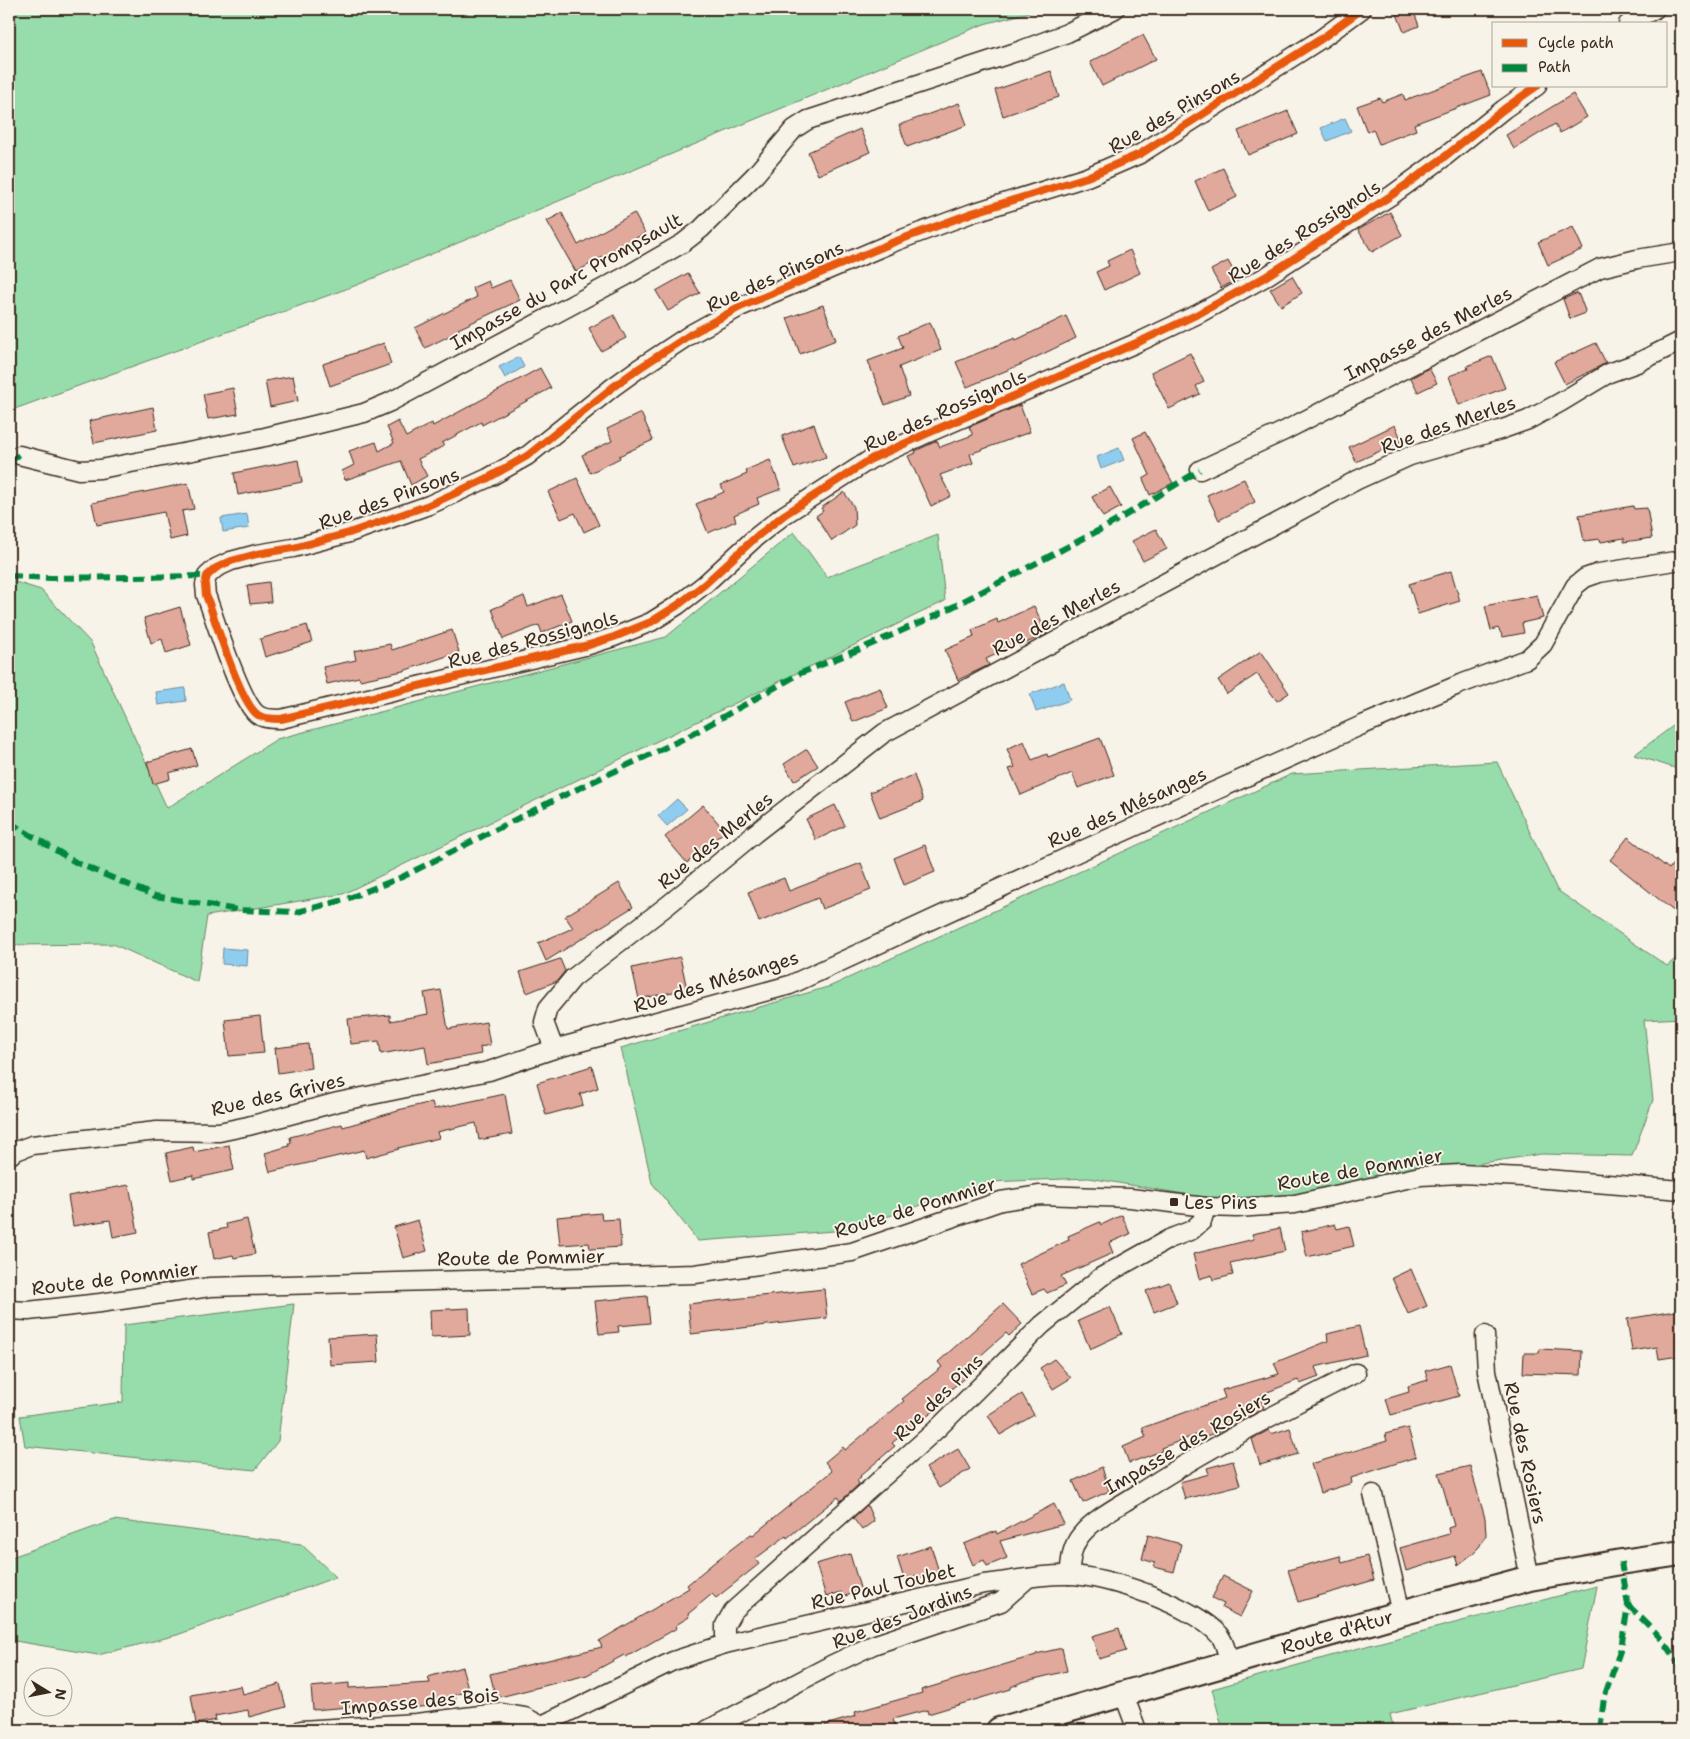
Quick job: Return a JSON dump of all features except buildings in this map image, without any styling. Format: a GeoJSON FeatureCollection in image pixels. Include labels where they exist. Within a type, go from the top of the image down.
{"type":"FeatureCollection","features":[{"type":"Feature","properties":{"kind":"main road","name":"Route d'Atur"},"geometry":{"type":"LineString","coordinates":[[998,1730],[1124,1695],[1401,1613],[1530,1578],[1621,1562],[1681,1554]]}},
{"type":"Feature","properties":{"kind":"street","name":"Impasse du Parc Prompsault"},"geometry":{"type":"LineString","coordinates":[[19,455],[79,470],[100,469],[274,435],[364,413],[390,402],[683,244],[701,229],[755,175],[794,130],[808,120],[1016,52],[1067,33],[1115,9]]}},
{"type":"Feature","properties":{"kind":"street","name":"Rue des Pinsons"},"geometry":{"type":"LineString","coordinates":[[207,576],[216,568],[231,561],[257,554],[293,548],[349,533],[430,505],[460,492],[527,456],[613,386],[691,334],[740,307],[894,242],[972,213],[1087,176],[1140,154],[1321,39],[1362,9]]}},
{"type":"Feature","properties":{"kind":"street"},"geometry":{"type":"LineString","coordinates":[[1632,22],[1655,9]]}},
{"type":"Feature","properties":{"kind":"street","name":"Rue des Rossignols"},"geometry":{"type":"LineString","coordinates":[[207,576],[205,585],[206,595],[231,666],[244,696],[252,710],[260,716],[269,718],[281,719],[614,637],[651,622],[678,605],[784,515],[872,459],[1140,341],[1198,314],[1265,278],[1392,195],[1533,88]]}},
{"type":"Feature","properties":{"kind":"street","name":"Impasse des Merles"},"geometry":{"type":"LineString","coordinates":[[1200,470],[1284,431],[1600,268],[1637,259],[1681,252]]}},
{"type":"Feature","properties":{"kind":"street","name":"Rue des Merles"},"geometry":{"type":"LineString","coordinates":[[554,1049],[544,1022],[548,1008],[573,978],[884,733],[1357,480],[1410,456],[1528,420],[1609,373],[1637,363],[1681,340]]}},
{"type":"Feature","properties":{"kind":"street","name":"Rue des Mésanges"},"geometry":{"type":"LineString","coordinates":[[554,1049],[790,985],[1085,849],[1360,726],[1527,659],[1544,644],[1575,586],[1585,578],[1599,573],[1681,560]]}},
{"type":"Feature","properties":{"kind":"street","name":"Rue des Grives"},"geometry":{"type":"LineString","coordinates":[[9,1156],[32,1145],[157,1131],[219,1132],[338,1102],[489,1071],[554,1049]]}},
{"type":"Feature","properties":{"kind":"street","name":"Route de Pommier"},"geometry":{"type":"LineString","coordinates":[[9,1310],[100,1303],[210,1287],[695,1274],[852,1252],[1001,1201],[1040,1195],[1130,1198],[1206,1208],[1237,1208],[1295,1204],[1420,1176],[1441,1174],[1522,1177],[1681,1190]]}},
{"type":"Feature","properties":{"kind":"street","name":"Rue des Pins"},"geometry":{"type":"LineString","coordinates":[[725,1644],[725,1625],[733,1611],[937,1428],[1042,1325],[1101,1277],[1169,1239],[1192,1230],[1202,1221],[1206,1208]]}},
{"type":"Feature","properties":{"kind":"street","name":"Rue des Rosiers"},"geometry":{"type":"LineString","coordinates":[[1485,1335],[1488,1371],[1530,1578]]}},
{"type":"Feature","properties":{"kind":"street","name":"Impasse des Rosiers"},"geometry":{"type":"LineString","coordinates":[[1069,1574],[1072,1550],[1080,1536],[1103,1517],[1164,1476],[1242,1432],[1356,1374]]}},
{"type":"Feature","properties":{"kind":"street"},"geometry":{"type":"LineString","coordinates":[[1373,1494],[1401,1613]]}},
{"type":"Feature","properties":{"kind":"street","name":"Rue Paul Toubet"},"geometry":{"type":"LineString","coordinates":[[536,1728],[673,1661],[725,1644],[984,1584],[1069,1574],[1129,1587],[1166,1601],[1190,1613],[1210,1625],[1221,1637],[1230,1663]]}},
{"type":"Feature","properties":{"kind":"street","name":"Rue des Jardins"},"geometry":{"type":"LineString","coordinates":[[707,1730],[873,1645],[1001,1602],[1028,1578]]}},
{"type":"Feature","properties":{"kind":"street"},"geometry":{"type":"LineString","coordinates":[[1124,1695],[1137,1730]]}},
{"type":"Feature","properties":{"kind":"street","name":"Impasse des Bois"},"geometry":{"type":"LineString","coordinates":[[301,1730],[416,1723],[502,1713],[525,1717],[536,1728]]}},
{"type":"Feature","properties":{"kind":"green space"},"geometry":{"type":"Polygon","coordinates":[[[9,9],[1042,9],[984,24],[357,285],[9,411],[9,9]]]}},
{"type":"Feature","properties":{"kind":"green space"},"geometry":{"type":"Polygon","coordinates":[[[794,532],[827,577],[938,535],[945,601],[343,894],[207,916],[197,982],[113,944],[9,945],[9,580],[41,590],[91,643],[167,808],[277,739],[666,637],[794,532]]]}},
{"type":"Feature","properties":{"kind":"green space"},"geometry":{"type":"Polygon","coordinates":[[[1681,720],[1681,770],[1634,755],[1681,720]]]}},
{"type":"Feature","properties":{"kind":"green space"},"geometry":{"type":"Polygon","coordinates":[[[1497,762],[1557,890],[1667,966],[1681,954],[1681,1018],[1644,1020],[1653,1100],[1632,1156],[1541,1154],[1405,1175],[1310,1196],[1225,1201],[1089,1178],[989,1182],[848,1230],[698,1241],[652,1183],[621,1048],[831,986],[1292,774],[1497,762]]]}},
{"type":"Feature","properties":{"kind":"green space"},"geometry":{"type":"Polygon","coordinates":[[[294,1304],[278,1441],[255,1470],[25,1446],[20,1416],[123,1402],[124,1325],[294,1304]]]}},
{"type":"Feature","properties":{"kind":"green space"},"geometry":{"type":"Polygon","coordinates":[[[114,1520],[301,1544],[336,1577],[177,1635],[98,1655],[9,1640],[9,1558],[114,1520]]]}},
{"type":"Feature","properties":{"kind":"green space"},"geometry":{"type":"Polygon","coordinates":[[[1597,1586],[1581,1669],[1390,1714],[1394,1730],[1223,1730],[1212,1689],[1370,1645],[1597,1586]]]}},
{"type":"Feature","properties":{"kind":"water"},"geometry":{"type":"Polygon","coordinates":[[[1345,118],[1351,131],[1327,141],[1321,128],[1345,118]]]}},
{"type":"Feature","properties":{"kind":"water"},"geometry":{"type":"Polygon","coordinates":[[[519,357],[524,367],[505,378],[499,367],[519,357]]]}},
{"type":"Feature","properties":{"kind":"water"},"geometry":{"type":"Polygon","coordinates":[[[1119,448],[1124,460],[1101,469],[1097,457],[1119,448]]]}},
{"type":"Feature","properties":{"kind":"water"},"geometry":{"type":"Polygon","coordinates":[[[247,514],[249,528],[223,532],[221,518],[247,514]]]}},
{"type":"Feature","properties":{"kind":"water"},"geometry":{"type":"Polygon","coordinates":[[[1064,682],[1070,700],[1036,712],[1030,694],[1064,682]]]}},
{"type":"Feature","properties":{"kind":"water"},"geometry":{"type":"Polygon","coordinates":[[[185,688],[186,701],[158,705],[156,692],[185,688]]]}},
{"type":"Feature","properties":{"kind":"water"},"geometry":{"type":"Polygon","coordinates":[[[677,799],[687,809],[667,826],[658,816],[677,799]]]}},
{"type":"Feature","properties":{"kind":"water"},"geometry":{"type":"Polygon","coordinates":[[[223,948],[248,950],[247,966],[222,964],[223,948]]]}},
{"type":"Feature","properties":{"kind":"marked path"},"geometry":{"type":"LineString","coordinates":[[9,462],[19,455]]}},
{"type":"Feature","properties":{"kind":"marked path"},"geometry":{"type":"LineString","coordinates":[[9,822],[77,863],[155,896],[238,910],[297,912],[344,900],[402,877],[550,802],[687,737],[801,673],[937,615],[1111,524],[1200,470]]}},
{"type":"Feature","properties":{"kind":"marked path"},"geometry":{"type":"LineString","coordinates":[[9,576],[51,578],[207,576]]}},
{"type":"Feature","properties":{"kind":"marked path"},"geometry":{"type":"LineString","coordinates":[[1600,1730],[1604,1698],[1621,1648],[1628,1605],[1621,1562]]}},
{"type":"Feature","properties":{"kind":"marked path"},"geometry":{"type":"LineString","coordinates":[[1628,1605],[1671,1651],[1681,1669]]}},
{"type":"Feature","properties":{"kind":"cycle path"},"geometry":{"type":"LineString","coordinates":[[1362,9],[1321,39],[1140,154],[1087,177],[972,213],[894,242],[740,307],[691,334],[638,369],[527,456],[488,478],[429,505],[349,533],[293,548],[257,554],[231,561],[216,568],[207,576],[205,585],[206,595],[236,678],[251,707],[260,716],[269,719],[281,719],[589,645],[651,622],[678,605],[705,584],[756,537],[784,515],[871,459],[1141,341],[1198,314],[1265,277],[1392,195],[1534,88]]}},
{"type":"Feature","properties":{"kind":"place","name":"Les Pins"},"geometry":{"type":"Point","coordinates":[1174,1202]}}]}
